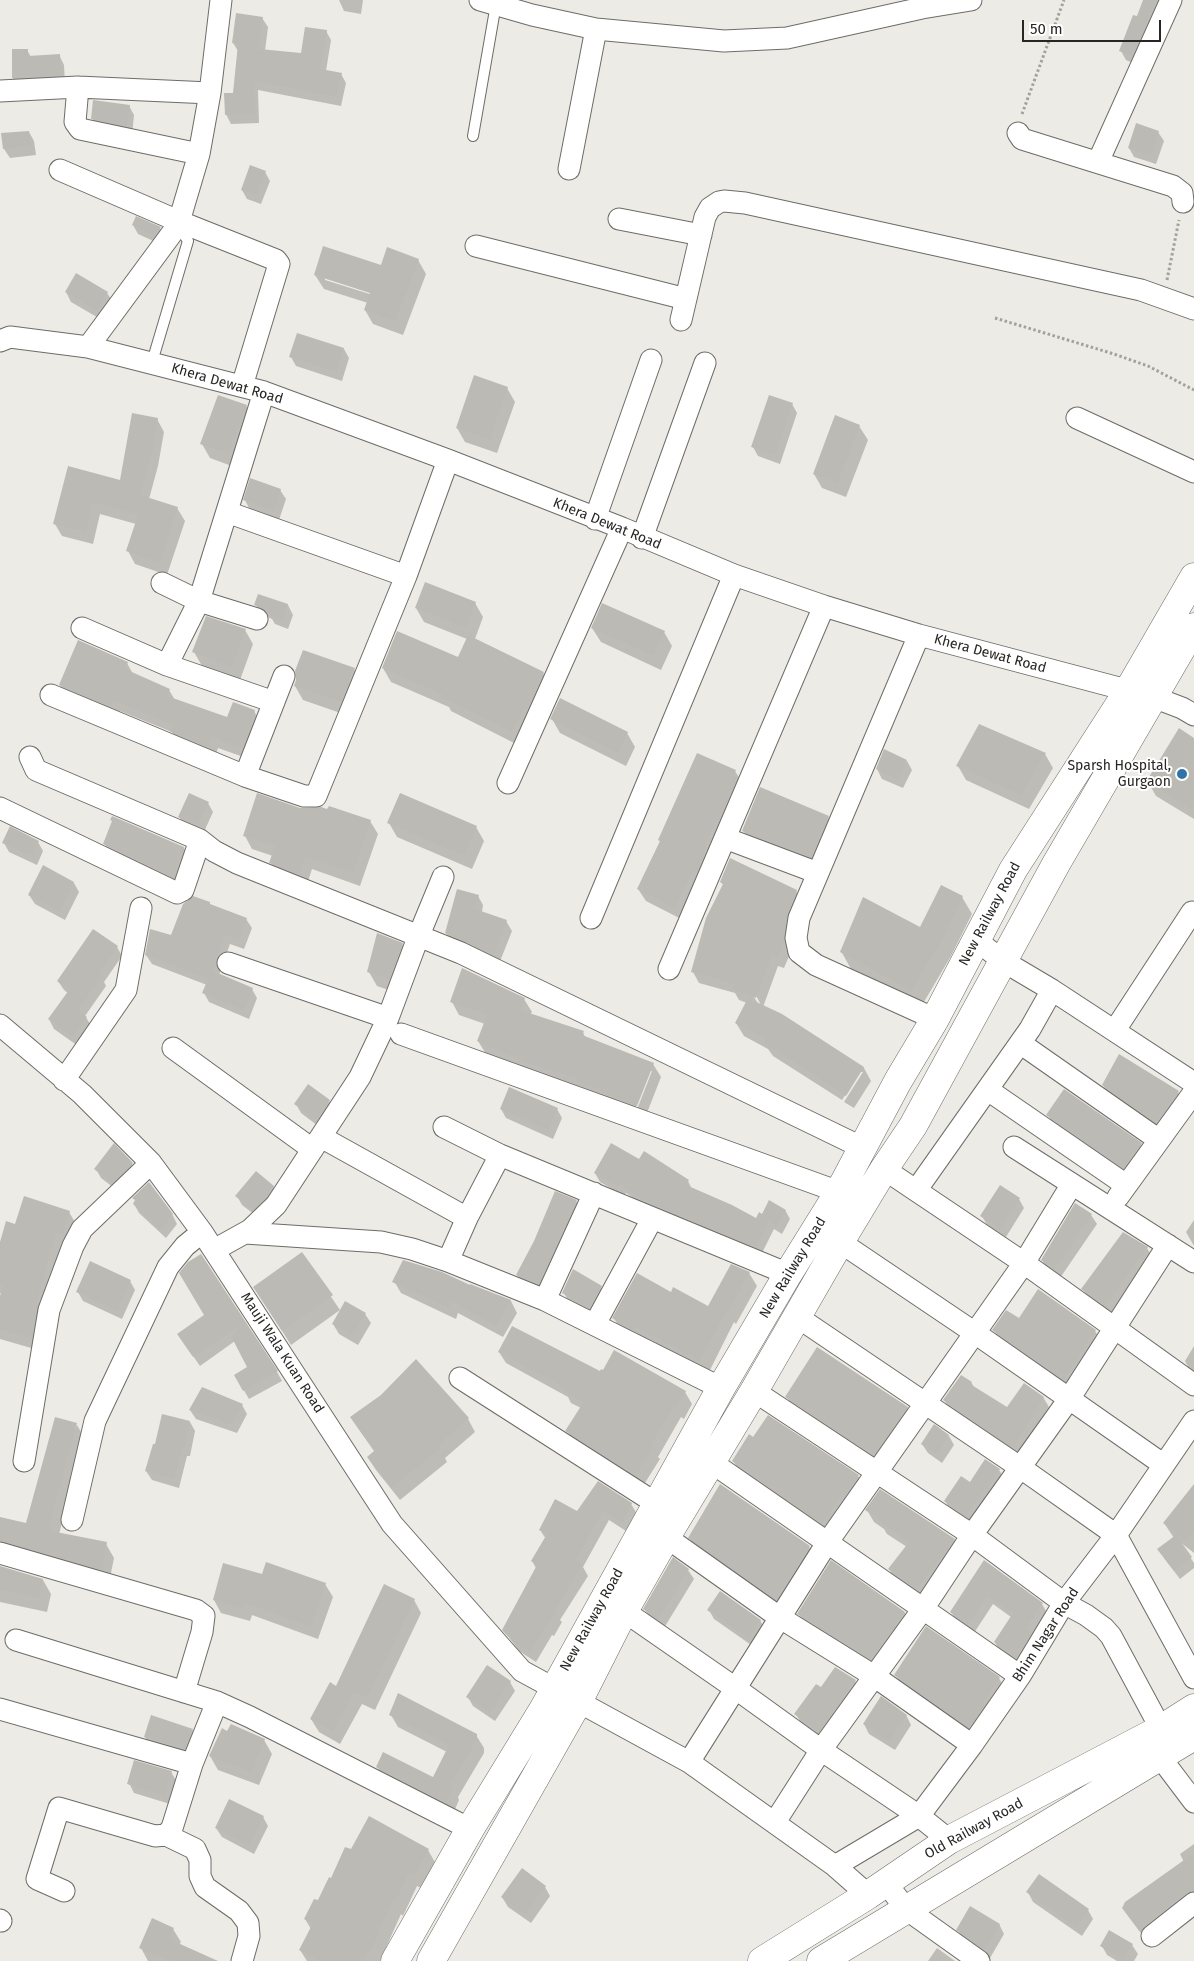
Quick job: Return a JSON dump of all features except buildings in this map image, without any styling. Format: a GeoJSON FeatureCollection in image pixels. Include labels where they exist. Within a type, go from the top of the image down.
{"type":"FeatureCollection","features":[{"type":"Feature","properties":{"kind":"main road","name":"New Railway Road"},"geometry":{"type":"LineString","coordinates":[[431,1961],[578,1702],[624,1612],[666,1537],[754,1391],[840,1242],[884,1169],[913,1126],[1056,864],[1141,694],[1194,577]]}},
{"type":"Feature","properties":{"kind":"main road","name":"New Railway Road"},"geometry":{"type":"LineString","coordinates":[[395,1961],[470,1829],[528,1736],[721,1388],[839,1192],[898,1081],[935,1019],[1013,870],[1141,694],[1194,627]]}},
{"type":"Feature","properties":{"kind":"main road","name":"Old Railway Road"},"geometry":{"type":"LineString","coordinates":[[762,1961],[877,1889],[949,1840],[1161,1729],[1194,1708]]}},
{"type":"Feature","properties":{"kind":"main road"},"geometry":{"type":"LineString","coordinates":[[528,1736],[551,1749]]}},
{"type":"Feature","properties":{"kind":"main road"},"geometry":{"type":"LineString","coordinates":[[821,1961],[1193,1738]]}},
{"type":"Feature","properties":{"kind":"street"},"geometry":{"type":"LineString","coordinates":[[88,348],[178,223],[190,191],[199,154],[210,93],[221,0]]}},
{"type":"Feature","properties":{"kind":"street"},"geometry":{"type":"LineString","coordinates":[[488,2],[596,29],[724,41],[786,38],[922,8],[971,0]]}},
{"type":"Feature","properties":{"kind":"street"},"geometry":{"type":"LineString","coordinates":[[1098,162],[1171,0]]}},
{"type":"Feature","properties":{"kind":"street"},"geometry":{"type":"LineString","coordinates":[[569,170],[596,29]]}},
{"type":"Feature","properties":{"kind":"street"},"geometry":{"type":"LineString","coordinates":[[0,91],[78,87],[210,93]]}},
{"type":"Feature","properties":{"kind":"street"},"geometry":{"type":"LineString","coordinates":[[78,87],[75,122],[80,129],[199,154]]}},
{"type":"Feature","properties":{"kind":"street"},"geometry":{"type":"LineString","coordinates":[[1018,133],[1022,139],[1173,186],[1182,193],[1183,202]]}},
{"type":"Feature","properties":{"kind":"street"},"geometry":{"type":"LineString","coordinates":[[60,170],[178,223],[276,260],[279,264],[242,386]]}},
{"type":"Feature","properties":{"kind":"street"},"geometry":{"type":"LineString","coordinates":[[681,320],[705,217],[710,208],[719,202],[745,203],[1141,290],[1194,309]]}},
{"type":"Feature","properties":{"kind":"street"},"geometry":{"type":"LineString","coordinates":[[619,219],[701,235]]}},
{"type":"Feature","properties":{"kind":"street"},"geometry":{"type":"LineString","coordinates":[[476,246],[686,299]]}},
{"type":"Feature","properties":{"kind":"street","name":"Khera Dewat Road"},"geometry":{"type":"LineString","coordinates":[[3,334],[88,348],[152,362],[264,392],[448,460],[622,528],[734,575],[824,606],[919,635],[1141,694],[1182,708],[1194,715]]}},
{"type":"Feature","properties":{"kind":"street"},"geometry":{"type":"LineString","coordinates":[[595,519],[651,360]]}},
{"type":"Feature","properties":{"kind":"street"},"geometry":{"type":"LineString","coordinates":[[642,538],[705,363]]}},
{"type":"Feature","properties":{"kind":"street"},"geometry":{"type":"LineString","coordinates":[[167,665],[199,601],[264,392]]}},
{"type":"Feature","properties":{"kind":"street"},"geometry":{"type":"LineString","coordinates":[[1077,418],[1194,472]]}},
{"type":"Feature","properties":{"kind":"street"},"geometry":{"type":"LineString","coordinates":[[51,695],[245,776],[304,796],[316,796],[406,576],[448,460]]}},
{"type":"Feature","properties":{"kind":"street"},"geometry":{"type":"LineString","coordinates":[[227,512],[406,576]]}},
{"type":"Feature","properties":{"kind":"street"},"geometry":{"type":"LineString","coordinates":[[508,783],[622,528]]}},
{"type":"Feature","properties":{"kind":"street"},"geometry":{"type":"LineString","coordinates":[[592,918],[734,575]]}},
{"type":"Feature","properties":{"kind":"street"},"geometry":{"type":"LineString","coordinates":[[162,582],[199,601],[257,619]]}},
{"type":"Feature","properties":{"kind":"street"},"geometry":{"type":"LineString","coordinates":[[669,969],[824,606]]}},
{"type":"Feature","properties":{"kind":"street"},"geometry":{"type":"LineString","coordinates":[[82,628],[167,665],[274,702]]}},
{"type":"Feature","properties":{"kind":"street"},"geometry":{"type":"LineString","coordinates":[[919,635],[799,918],[796,938],[799,952],[816,965],[935,1019]]}},
{"type":"Feature","properties":{"kind":"street"},"geometry":{"type":"LineString","coordinates":[[245,776],[284,676]]}},
{"type":"Feature","properties":{"kind":"street"},"geometry":{"type":"LineString","coordinates":[[30,757],[36,770],[200,840],[214,852],[237,863],[460,953],[863,1148]]}},
{"type":"Feature","properties":{"kind":"street"},"geometry":{"type":"LineString","coordinates":[[0,808],[177,893],[183,890],[200,840]]}},
{"type":"Feature","properties":{"kind":"street"},"geometry":{"type":"LineString","coordinates":[[725,838],[818,873]]}},
{"type":"Feature","properties":{"kind":"street"},"geometry":{"type":"LineString","coordinates":[[214,1250],[245,1233],[265,1218],[276,1205],[395,1026],[419,935],[443,877]]}},
{"type":"Feature","properties":{"kind":"street"},"geometry":{"type":"LineString","coordinates":[[64,1080],[126,990],[141,908]]}},
{"type":"Feature","properties":{"kind":"street"},"geometry":{"type":"LineString","coordinates":[[1115,1030],[1192,912]]}},
{"type":"Feature","properties":{"kind":"street"},"geometry":{"type":"LineString","coordinates":[[976,940],[1003,961],[1115,1030],[1194,1083]]}},
{"type":"Feature","properties":{"kind":"street"},"geometry":{"type":"LineString","coordinates":[[228,963],[839,1192]]}},
{"type":"Feature","properties":{"kind":"street"},"geometry":{"type":"LineString","coordinates":[[916,1189],[988,1090],[1020,1043],[1052,990]]}},
{"type":"Feature","properties":{"kind":"street","name":"Mauji Wala Kuan Road"},"geometry":{"type":"LineString","coordinates":[[0,1025],[82,1094],[152,1163],[214,1250],[392,1524],[522,1671],[689,1762],[835,1866],[877,1889],[979,1961]]}},
{"type":"Feature","properties":{"kind":"street"},"geometry":{"type":"LineString","coordinates":[[1020,1043],[1159,1140]]}},
{"type":"Feature","properties":{"kind":"street"},"geometry":{"type":"LineString","coordinates":[[173,1048],[317,1143],[467,1218]]}},
{"type":"Feature","properties":{"kind":"street"},"geometry":{"type":"LineString","coordinates":[[988,1090],[1126,1185]]}},
{"type":"Feature","properties":{"kind":"street"},"geometry":{"type":"LineString","coordinates":[[1110,1208],[1194,1092]]}},
{"type":"Feature","properties":{"kind":"street"},"geometry":{"type":"LineString","coordinates":[[444,1127],[500,1155],[788,1274]]}},
{"type":"Feature","properties":{"kind":"street"},"geometry":{"type":"LineString","coordinates":[[1014,1147],[1194,1262]]}},
{"type":"Feature","properties":{"kind":"street"},"geometry":{"type":"LineString","coordinates":[[448,1261],[467,1218],[500,1155]]}},
{"type":"Feature","properties":{"kind":"street"},"geometry":{"type":"LineString","coordinates":[[24,1461],[49,1310],[73,1246],[82,1229],[152,1163]]}},
{"type":"Feature","properties":{"kind":"street"},"geometry":{"type":"LineString","coordinates":[[884,1169],[1024,1262],[1194,1385]]}},
{"type":"Feature","properties":{"kind":"street"},"geometry":{"type":"LineString","coordinates":[[689,1762],[827,1543],[1024,1262],[1072,1184]]}},
{"type":"Feature","properties":{"kind":"street"},"geometry":{"type":"LineString","coordinates":[[545,1300],[594,1193]]}},
{"type":"Feature","properties":{"kind":"street"},"geometry":{"type":"LineString","coordinates":[[595,1324],[652,1219]]}},
{"type":"Feature","properties":{"kind":"street"},"geometry":{"type":"LineString","coordinates":[[72,1520],[95,1421],[168,1267],[184,1246],[202,1232]]}},
{"type":"Feature","properties":{"kind":"street"},"geometry":{"type":"LineString","coordinates":[[245,1233],[381,1242],[412,1249],[448,1261],[545,1300],[721,1388]]}},
{"type":"Feature","properties":{"kind":"street"},"geometry":{"type":"LineString","coordinates":[[840,1242],[975,1333],[1164,1466]]}},
{"type":"Feature","properties":{"kind":"street"},"geometry":{"type":"LineString","coordinates":[[775,1822],[820,1750],[923,1609],[972,1535],[1068,1399],[1168,1245]]}},
{"type":"Feature","properties":{"kind":"street"},"geometry":{"type":"LineString","coordinates":[[796,1316],[1021,1468],[1116,1535],[1194,1678]]}},
{"type":"Feature","properties":{"kind":"street"},"geometry":{"type":"LineString","coordinates":[[460,1378],[657,1504]]}},
{"type":"Feature","properties":{"kind":"street"},"geometry":{"type":"LineString","coordinates":[[754,1391],[972,1535],[1064,1604],[1086,1615],[1104,1628],[1112,1636],[1161,1729]]}},
{"type":"Feature","properties":{"kind":"street","name":"Bhim Nagar Road"},"geometry":{"type":"LineString","coordinates":[[919,1816],[972,1745],[1020,1676],[1064,1604],[1116,1535],[1194,1421]]}},
{"type":"Feature","properties":{"kind":"street"},"geometry":{"type":"LineString","coordinates":[[711,1462],[1020,1676]]}},
{"type":"Feature","properties":{"kind":"street"},"geometry":{"type":"LineString","coordinates":[[666,1537],[779,1617],[874,1676],[972,1745]]}},
{"type":"Feature","properties":{"kind":"street"},"geometry":{"type":"LineString","coordinates":[[0,1553],[196,1610],[204,1616],[202,1632],[184,1692]]}},
{"type":"Feature","properties":{"kind":"street"},"geometry":{"type":"LineString","coordinates":[[624,1612],[735,1688],[820,1750],[919,1816],[949,1840]]}},
{"type":"Feature","properties":{"kind":"street"},"geometry":{"type":"LineString","coordinates":[[16,1640],[217,1702],[470,1829]]}},
{"type":"Feature","properties":{"kind":"street"},"geometry":{"type":"LineString","coordinates":[[64,1891],[37,1879],[59,1808],[155,1836],[166,1834],[172,1828],[192,1764],[217,1702]]}},
{"type":"Feature","properties":{"kind":"street"},"geometry":{"type":"LineString","coordinates":[[0,1709],[192,1764]]}},
{"type":"Feature","properties":{"kind":"street"},"geometry":{"type":"LineString","coordinates":[[1160,1757],[1194,1802]]}},
{"type":"Feature","properties":{"kind":"street"},"geometry":{"type":"LineString","coordinates":[[835,1866],[919,1816]]}},
{"type":"Feature","properties":{"kind":"street"},"geometry":{"type":"LineString","coordinates":[[166,1834],[195,1849],[200,1860],[200,1876],[205,1887],[239,1911],[248,1923],[249,1936],[242,1961]]}},
{"type":"Feature","properties":{"kind":"street"},"geometry":{"type":"LineString","coordinates":[[1152,1936],[1194,1903]]}},
{"type":"Feature","properties":{"kind":"lane"},"geometry":{"type":"LineString","coordinates":[[473,136],[488,2]]}},
{"type":"Feature","properties":{"kind":"lane"},"geometry":{"type":"LineString","coordinates":[[152,362],[188,241],[178,223]]}},
{"type":"Feature","properties":{"kind":"path"},"geometry":{"type":"LineString","coordinates":[[1018,133],[1031,86],[1064,0]]}},
{"type":"Feature","properties":{"kind":"path"},"geometry":{"type":"LineString","coordinates":[[1163,297],[1183,202]]}},
{"type":"Feature","properties":{"kind":"path"},"geometry":{"type":"LineString","coordinates":[[995,318],[1148,366],[1194,390]]}},
{"type":"Feature","properties":{"kind":"place","name":"Sparsh Hospital, Gurgaon"},"geometry":{"type":"Point","coordinates":[1182,774]}}]}
